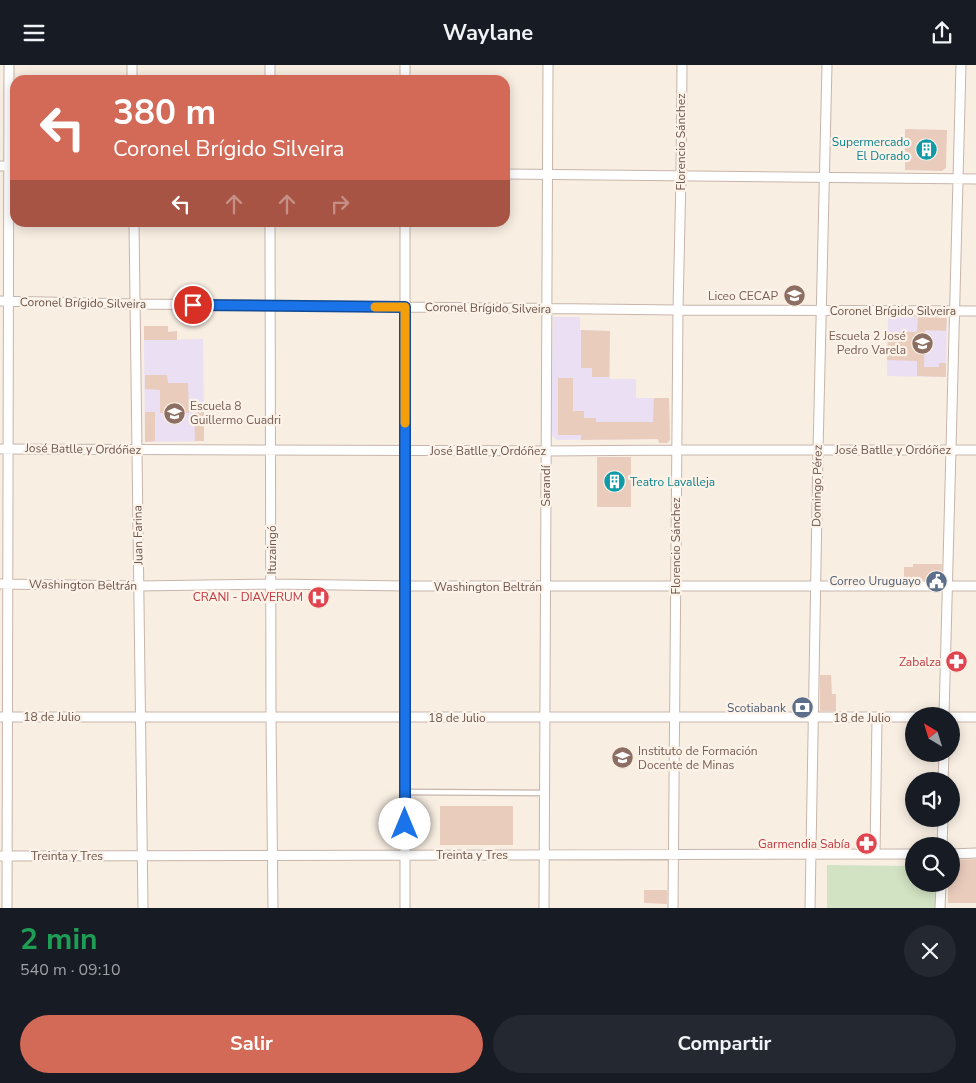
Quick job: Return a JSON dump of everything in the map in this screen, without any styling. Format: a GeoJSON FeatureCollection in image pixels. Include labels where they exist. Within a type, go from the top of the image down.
{"type":"FeatureCollection","features":[{"type":"Feature","properties":{"kind":"street"},"geometry":{"type":"LineString","coordinates":[[7,908],[4,856],[3,449],[9,65]]}},
{"type":"Feature","properties":{"kind":"street","name":"Sarandí"},"geometry":{"type":"LineString","coordinates":[[544,908],[548,65]]}},
{"type":"Feature","properties":{"kind":"street","name":"Florencio Sánchez"},"geometry":{"type":"LineString","coordinates":[[673,908],[682,65]]}},
{"type":"Feature","properties":{"kind":"street","name":"Domingo Pérez"},"geometry":{"type":"LineString","coordinates":[[810,908],[812,718],[827,65]]}},
{"type":"Feature","properties":{"kind":"street"},"geometry":{"type":"LineString","coordinates":[[944,707],[961,65]]}},
{"type":"Feature","properties":{"kind":"street"},"geometry":{"type":"LineString","coordinates":[[510,174],[976,179]]}},
{"type":"Feature","properties":{"kind":"street","name":"Juan Farina"},"geometry":{"type":"LineString","coordinates":[[134,227],[143,908]]}},
{"type":"Feature","properties":{"kind":"street","name":"Ituzaingó"},"geometry":{"type":"LineString","coordinates":[[270,227],[273,908]]}},
{"type":"Feature","properties":{"kind":"street"},"geometry":{"type":"LineString","coordinates":[[405,227],[405,908]]}},
{"type":"Feature","properties":{"kind":"street","name":"Coronel Brígido Silveira"},"geometry":{"type":"LineString","coordinates":[[4,301],[135,305],[976,311]]}},
{"type":"Feature","properties":{"kind":"street","name":"José Batlle y Ordóñez"},"geometry":{"type":"LineString","coordinates":[[3,449],[976,450]]}},
{"type":"Feature","properties":{"kind":"street","name":"Washington Beltrán"},"geometry":{"type":"LineString","coordinates":[[4,584],[139,586],[272,584],[405,587],[815,585],[976,587]]}},
{"type":"Feature","properties":{"kind":"street","name":"18 de Julio"},"geometry":{"type":"LineString","coordinates":[[4,717],[877,719],[905,717]]}},
{"type":"Feature","properties":{"kind":"street"},"geometry":{"type":"LineString","coordinates":[[960,717],[976,717]]}},
{"type":"Feature","properties":{"kind":"street"},"geometry":{"type":"LineString","coordinates":[[875,853],[877,719]]}},
{"type":"Feature","properties":{"kind":"street","name":"Treinta y Tres"},"geometry":{"type":"LineString","coordinates":[[4,856],[905,853]]}},
{"type":"Feature","properties":{"kind":"street"},"geometry":{"type":"LineString","coordinates":[[960,854],[976,853]]}},
{"type":"Feature","properties":{"kind":"street"},"geometry":{"type":"LineString","coordinates":[[940,908],[941,892]]}},
{"type":"Feature","properties":{"kind":"lane"},"geometry":{"type":"LineString","coordinates":[[405,793],[544,793]]}},
{"type":"Feature","properties":{"kind":"shaded area"},"geometry":{"type":"Polygon","coordinates":[[[553,317],[580,317],[580,330],[610,331],[610,379],[636,379],[636,398],[669,398],[670,440],[667,443],[659,443],[658,439],[557,440],[551,435],[553,317]]]}},
{"type":"Feature","properties":{"kind":"shaded area"},"geometry":{"type":"Polygon","coordinates":[[[888,317],[947,318],[946,377],[887,376],[888,317]]]}},
{"type":"Feature","properties":{"kind":"shaded area"},"geometry":{"type":"Polygon","coordinates":[[[203,339],[204,441],[145,442],[144,340],[203,339]]]}},
{"type":"Feature","properties":{"kind":"green space"},"geometry":{"type":"Polygon","coordinates":[[[827,865],[905,866],[905,892],[936,892],[936,908],[827,908],[827,865]]]}},
{"type":"Feature","properties":{"kind":"building","name":"Supermercado El Dorado"},"geometry":{"type":"Polygon","coordinates":[[[905,129],[947,130],[946,168],[942,171],[905,170],[905,129]]]}},
{"type":"Feature","properties":{"kind":"building"},"geometry":{"type":"Polygon","coordinates":[[[918,317],[947,318],[946,331],[925,330],[924,367],[939,367],[939,363],[946,363],[946,377],[917,376],[917,361],[887,360],[888,332],[917,332],[918,317]]]}},
{"type":"Feature","properties":{"kind":"building"},"geometry":{"type":"Polygon","coordinates":[[[144,326],[168,326],[168,332],[177,331],[177,340],[144,340],[144,326]]]}},
{"type":"Feature","properties":{"kind":"building"},"geometry":{"type":"Polygon","coordinates":[[[581,330],[610,331],[609,377],[592,377],[592,368],[581,368],[581,330]]]}},
{"type":"Feature","properties":{"kind":"building"},"geometry":{"type":"Polygon","coordinates":[[[145,375],[167,375],[168,383],[188,383],[189,413],[160,413],[160,390],[145,389],[145,375]]]}},
{"type":"Feature","properties":{"kind":"building"},"geometry":{"type":"Polygon","coordinates":[[[558,378],[573,378],[573,411],[584,411],[584,418],[596,418],[596,422],[653,422],[654,398],[669,398],[670,440],[667,443],[659,443],[658,439],[581,440],[581,435],[558,435],[558,378]]]}},
{"type":"Feature","properties":{"kind":"building"},"geometry":{"type":"Polygon","coordinates":[[[145,412],[155,412],[155,441],[145,442],[145,412]]]}},
{"type":"Feature","properties":{"kind":"building"},"geometry":{"type":"Polygon","coordinates":[[[204,412],[204,441],[195,441],[194,413],[204,412]]]}},
{"type":"Feature","properties":{"kind":"building","name":"Teatro Lavalleja"},"geometry":{"type":"Polygon","coordinates":[[[597,457],[631,457],[631,507],[597,507],[597,457]]]}},
{"type":"Feature","properties":{"kind":"building"},"geometry":{"type":"Polygon","coordinates":[[[913,564],[942,564],[941,580],[904,580],[904,567],[913,567],[913,564]]]}},
{"type":"Feature","properties":{"kind":"building"},"geometry":{"type":"Polygon","coordinates":[[[820,675],[831,675],[832,694],[836,694],[836,711],[820,711],[820,675]]]}},
{"type":"Feature","properties":{"kind":"building"},"geometry":{"type":"Polygon","coordinates":[[[440,806],[513,806],[513,845],[440,845],[440,806]]]}},
{"type":"Feature","properties":{"kind":"building"},"geometry":{"type":"Polygon","coordinates":[[[976,859],[976,903],[948,903],[948,892],[960,892],[960,860],[976,859]]]}},
{"type":"Feature","properties":{"kind":"building"},"geometry":{"type":"Polygon","coordinates":[[[644,890],[667,890],[667,904],[644,903],[644,890]]]}},
{"type":"Feature","properties":{"kind":"slow traffic"},"geometry":{"type":"LineString","coordinates":[[375,307],[405,307],[405,423]]}},
{"type":"Feature","properties":{"kind":"place","name":"Supermercado El Dorado"},"geometry":{"type":"Point","coordinates":[926,149]}},
{"type":"Feature","properties":{"kind":"place","name":"Liceo CECAP"},"geometry":{"type":"Point","coordinates":[794,296]}},
{"type":"Feature","properties":{"kind":"place","name":"Escuela 2 José Pedro Varela"},"geometry":{"type":"Point","coordinates":[922,343]}},
{"type":"Feature","properties":{"kind":"place","name":"Escuela 8 Guillermo Cuadri"},"geometry":{"type":"Point","coordinates":[174,413]}},
{"type":"Feature","properties":{"kind":"place","name":"Teatro Lavalleja"},"geometry":{"type":"Point","coordinates":[614,482]}},
{"type":"Feature","properties":{"kind":"place","name":"Correo Uruguayo"},"geometry":{"type":"Point","coordinates":[937,581]}},
{"type":"Feature","properties":{"kind":"place","name":"CRANI - DIAVERUM"},"geometry":{"type":"Point","coordinates":[319,597]}},
{"type":"Feature","properties":{"kind":"place","name":"Zabalza"},"geometry":{"type":"Point","coordinates":[957,662]}},
{"type":"Feature","properties":{"kind":"place","name":"Scotiabank"},"geometry":{"type":"Point","coordinates":[802,708]}},
{"type":"Feature","properties":{"kind":"place","name":"Instituto de Formación Docente de Minas"},"geometry":{"type":"Point","coordinates":[622,758]}},
{"type":"Feature","properties":{"kind":"place","name":"Garmendia Sabía"},"geometry":{"type":"Point","coordinates":[866,844]}},
{"type":"Feature","properties":{"kind":"route"},"geometry":{"type":"LineString","coordinates":[[193,305],[405,307],[405,824]]}}]}
